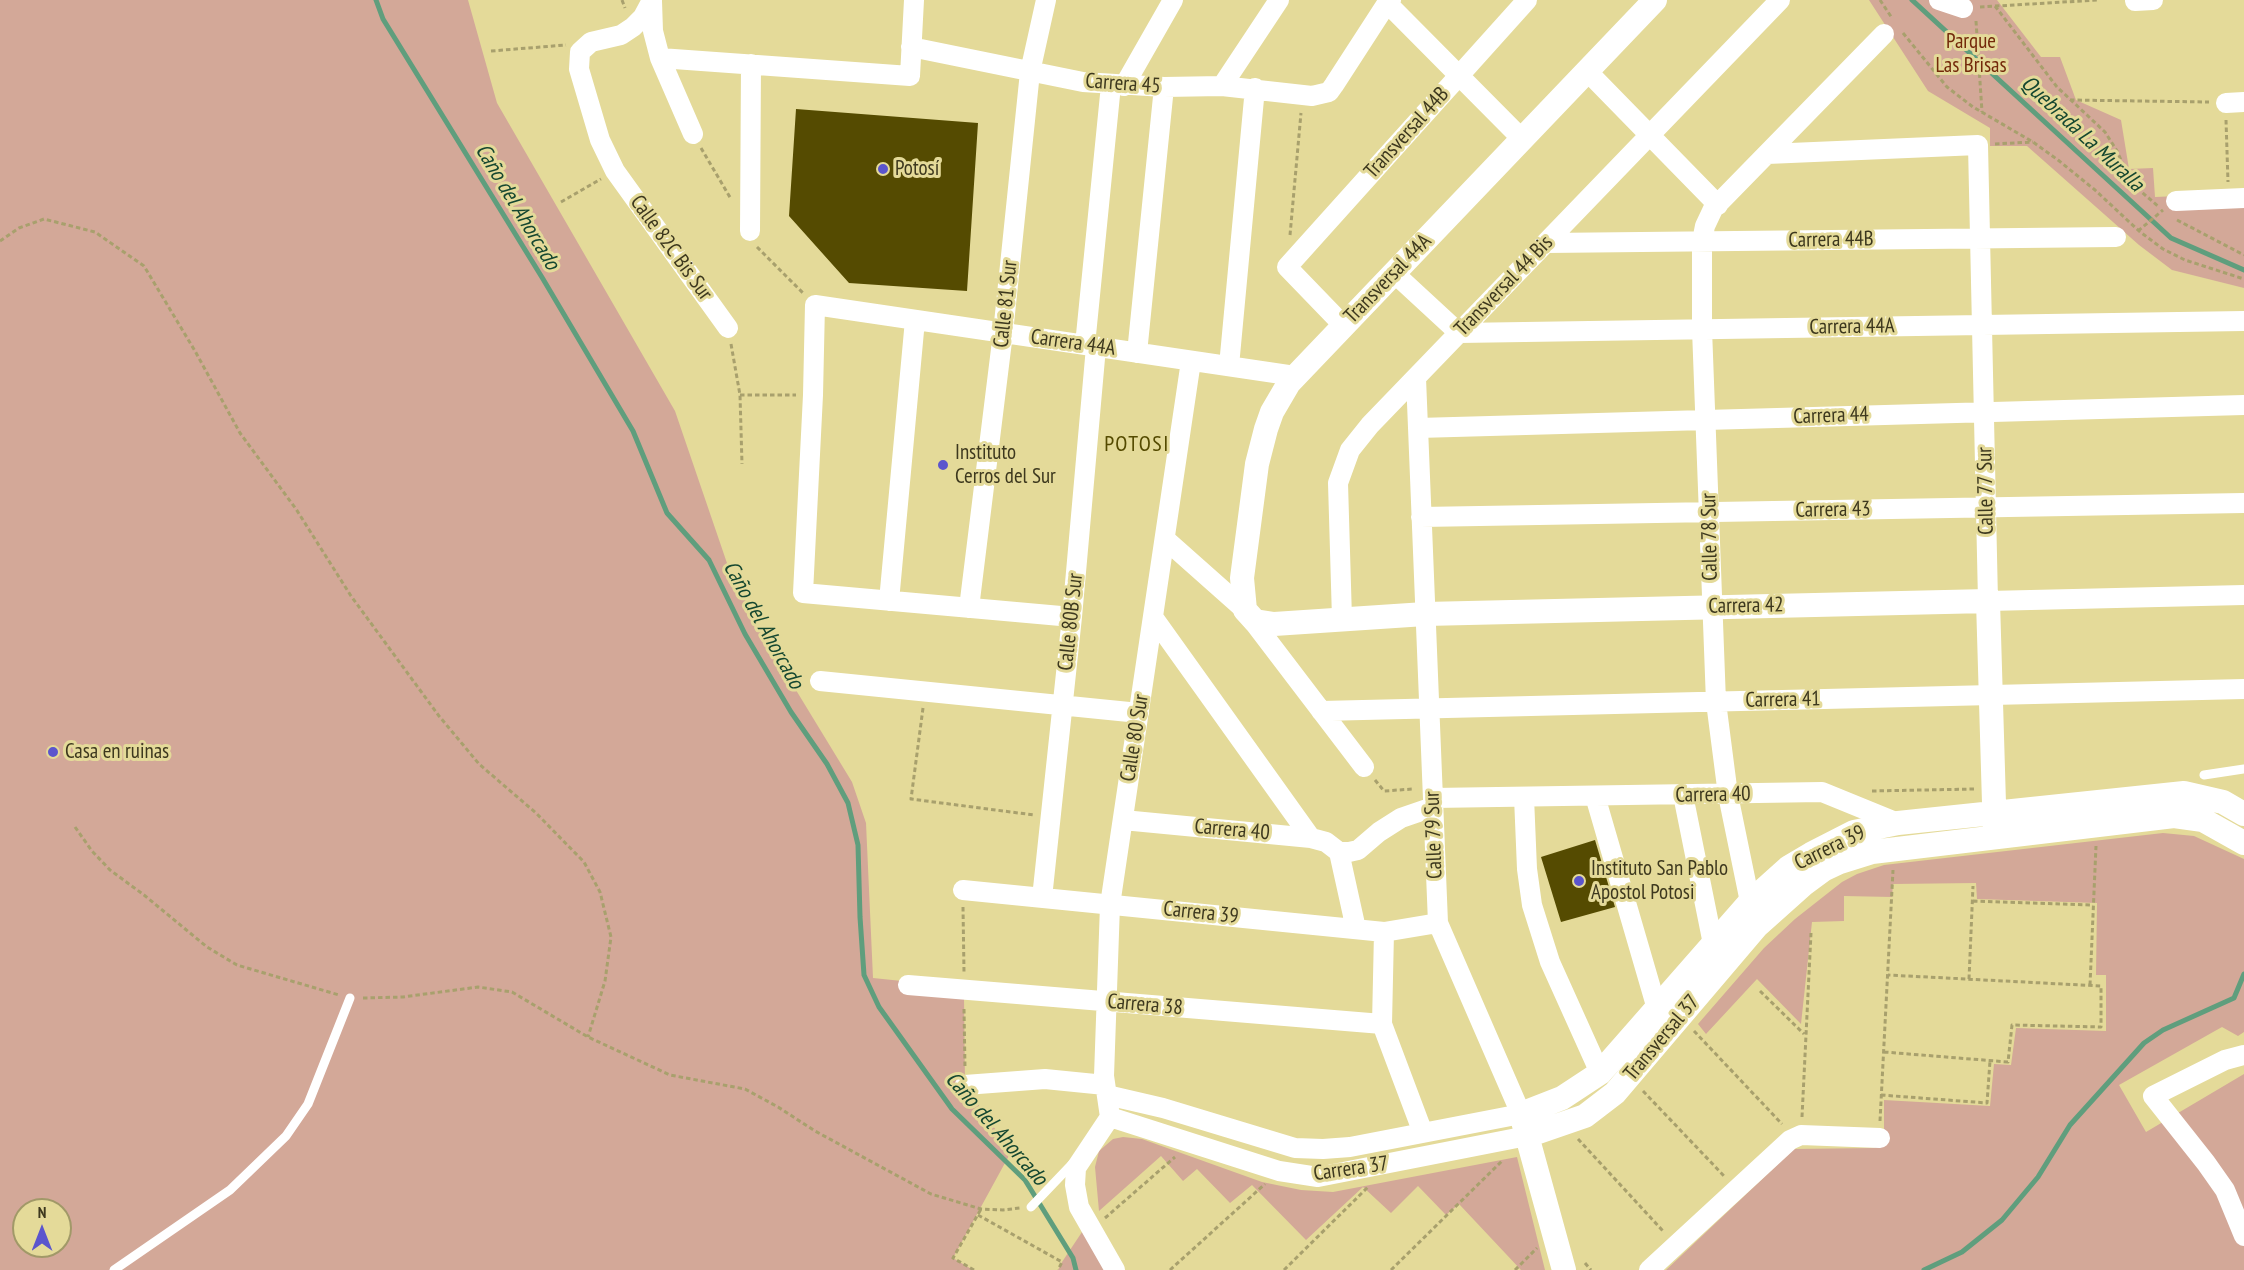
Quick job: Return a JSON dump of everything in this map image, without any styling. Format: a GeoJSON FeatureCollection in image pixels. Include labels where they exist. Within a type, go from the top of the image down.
{"type":"FeatureCollection","features":[{"type":"Feature","properties":{"kind":"street"},"geometry":{"type":"LineString","coordinates":[[660,58],[910,76],[914,0]]}},
{"type":"Feature","properties":{"kind":"street","name":"Calle 81 Sur"},"geometry":{"type":"LineString","coordinates":[[969,608],[1003,333],[1030,72],[1046,0]]}},
{"type":"Feature","properties":{"kind":"street"},"geometry":{"type":"LineString","coordinates":[[1117,86],[1173,0]]}},
{"type":"Feature","properties":{"kind":"street"},"geometry":{"type":"LineString","coordinates":[[1222,86],[1279,0]]}},
{"type":"Feature","properties":{"kind":"street","name":"Transversal 44B"},"geometry":{"type":"LineString","coordinates":[[1287,267],[1527,0]]}},
{"type":"Feature","properties":{"kind":"street","name":"Transversal 44A"},"geometry":{"type":"LineString","coordinates":[[1247,613],[1242,578],[1257,464],[1272,412],[1295,376],[1655,0]]}},
{"type":"Feature","properties":{"kind":"street","name":"Transversal 44 Bis"},"geometry":{"type":"LineString","coordinates":[[1342,619],[1338,483],[1350,450],[1459,333],[1780,0]]}},
{"type":"Feature","properties":{"kind":"street"},"geometry":{"type":"LineString","coordinates":[[1939,0],[1963,8]]}},
{"type":"Feature","properties":{"kind":"street"},"geometry":{"type":"LineString","coordinates":[[591,42],[621,35],[627,31],[643,17],[652,1]]}},
{"type":"Feature","properties":{"kind":"street"},"geometry":{"type":"LineString","coordinates":[[652,1],[653,31],[660,58],[693,134]]}},
{"type":"Feature","properties":{"kind":"street"},"geometry":{"type":"LineString","coordinates":[[1389,1],[1522,139]]}},
{"type":"Feature","properties":{"kind":"street","name":"Carrera 45"},"geometry":{"type":"LineString","coordinates":[[911,47],[1030,72],[1117,86],[1222,86],[1255,88],[1302,96],[1321,95],[1329,92],[1334,86],[1389,1]]}},
{"type":"Feature","properties":{"kind":"street","name":"Calle 78 Sur"},"geometry":{"type":"LineString","coordinates":[[1750,902],[1728,795],[1716,702],[1702,329],[1702,241],[1708,218],[1718,205],[1893,29]]}},
{"type":"Feature","properties":{"kind":"street","name":"Calle 82C Bis Sur"},"geometry":{"type":"LineString","coordinates":[[591,42],[580,52],[579,69],[600,140],[615,171],[728,328]]}},
{"type":"Feature","properties":{"kind":"street"},"geometry":{"type":"LineString","coordinates":[[750,231],[751,64]]}},
{"type":"Feature","properties":{"kind":"street"},"geometry":{"type":"LineString","coordinates":[[1587,71],[1718,205]]}},
{"type":"Feature","properties":{"kind":"street","name":"Calle 80B Sur"},"geometry":{"type":"LineString","coordinates":[[1042,898],[1072,617],[1091,346],[1117,86]]}},
{"type":"Feature","properties":{"kind":"street"},"geometry":{"type":"LineString","coordinates":[[1137,353],[1164,87]]}},
{"type":"Feature","properties":{"kind":"street"},"geometry":{"type":"LineString","coordinates":[[1229,366],[1255,88]]}},
{"type":"Feature","properties":{"kind":"street"},"geometry":{"type":"LineString","coordinates":[[1767,154],[1978,145]]}},
{"type":"Feature","properties":{"kind":"street","name":"Calle 77 Sur"},"geometry":{"type":"LineString","coordinates":[[1978,145],[1995,837]]}},
{"type":"Feature","properties":{"kind":"street"},"geometry":{"type":"LineString","coordinates":[[2176,201],[2236,198]]}},
{"type":"Feature","properties":{"kind":"street","name":"Carrera 44B"},"geometry":{"type":"LineString","coordinates":[[1546,243],[2116,237]]}},
{"type":"Feature","properties":{"kind":"street"},"geometry":{"type":"LineString","coordinates":[[1287,267],[1344,326]]}},
{"type":"Feature","properties":{"kind":"street"},"geometry":{"type":"LineString","coordinates":[[1394,273],[1459,333]]}},
{"type":"Feature","properties":{"kind":"street","name":"Carrera 44A"},"geometry":{"type":"LineString","coordinates":[[813,395],[815,305],[1295,376]]}},
{"type":"Feature","properties":{"kind":"street"},"geometry":{"type":"LineString","coordinates":[[889,601],[915,320]]}},
{"type":"Feature","properties":{"kind":"street","name":"Carrera 44A"},"geometry":{"type":"LineString","coordinates":[[1459,333],[2244,321]]}},
{"type":"Feature","properties":{"kind":"street","name":"Calle 80 Sur"},"geometry":{"type":"LineString","coordinates":[[1110,1117],[1106,1090],[1110,904],[1191,360]]}},
{"type":"Feature","properties":{"kind":"street","name":"Calle 79 Sur"},"geometry":{"type":"LineString","coordinates":[[1416,378],[1438,923],[1524,1125],[1564,1270]]}},
{"type":"Feature","properties":{"kind":"street"},"geometry":{"type":"LineString","coordinates":[[813,395],[803,593],[1072,617]]}},
{"type":"Feature","properties":{"kind":"street","name":"Carrera 44"},"geometry":{"type":"LineString","coordinates":[[1418,428],[2244,405]]}},
{"type":"Feature","properties":{"kind":"street","name":"Carrera 43"},"geometry":{"type":"LineString","coordinates":[[1421,517],[2244,503]]}},
{"type":"Feature","properties":{"kind":"street"},"geometry":{"type":"LineString","coordinates":[[1165,539],[1247,613],[1364,767]]}},
{"type":"Feature","properties":{"kind":"street","name":"Carrera 42"},"geometry":{"type":"LineString","coordinates":[[1247,613],[1263,623],[1274,624],[1425,614],[2244,595]]}},
{"type":"Feature","properties":{"kind":"street"},"geometry":{"type":"LineString","coordinates":[[1153,617],[1311,838]]}},
{"type":"Feature","properties":{"kind":"street"},"geometry":{"type":"LineString","coordinates":[[820,681],[1139,713]]}},
{"type":"Feature","properties":{"kind":"street","name":"Carrera 41"},"geometry":{"type":"LineString","coordinates":[[1321,711],[2244,689]]}},
{"type":"Feature","properties":{"kind":"street","name":"Carrera 40"},"geometry":{"type":"LineString","coordinates":[[1123,820],[1311,838],[1326,842],[1339,852],[1358,850],[1379,832],[1433,797],[1822,792],[1898,823]]}},
{"type":"Feature","properties":{"kind":"street"},"geometry":{"type":"LineString","coordinates":[[1994,812],[2184,793],[2204,796],[2242,810]]}},
{"type":"Feature","properties":{"kind":"street"},"geometry":{"type":"LineString","coordinates":[[1683,795],[1713,944]]}},
{"type":"Feature","properties":{"kind":"street"},"geometry":{"type":"LineString","coordinates":[[1595,796],[1657,1009]]}},
{"type":"Feature","properties":{"kind":"street"},"geometry":{"type":"LineString","coordinates":[[1524,797],[1527,869],[1532,904],[1550,962],[1600,1073]]}},
{"type":"Feature","properties":{"kind":"street","name":"Carrera 39"},"geometry":{"type":"LineString","coordinates":[[1750,902],[1789,867],[1854,832],[1898,823],[1994,812]]}},
{"type":"Feature","properties":{"kind":"street"},"geometry":{"type":"LineString","coordinates":[[1995,837],[2155,817],[2189,817],[2215,826],[2244,843]]}},
{"type":"Feature","properties":{"kind":"street","name":"Carrera 39"},"geometry":{"type":"LineString","coordinates":[[1775,909],[1823,870],[1857,855],[1995,837]]}},
{"type":"Feature","properties":{"kind":"street"},"geometry":{"type":"LineString","coordinates":[[1339,852],[1356,929]]}},
{"type":"Feature","properties":{"kind":"street","name":"Carrera 39"},"geometry":{"type":"LineString","coordinates":[[963,890],[1384,932],[1438,923]]}},
{"type":"Feature","properties":{"kind":"street","name":"Transversal 37"},"geometry":{"type":"LineString","coordinates":[[1524,1125],[1600,1073],[1750,902]]}},
{"type":"Feature","properties":{"kind":"street","name":"Transversal 37"},"geometry":{"type":"LineString","coordinates":[[1524,1125],[1565,1125],[1585,1116],[1615,1093],[1775,909]]}},
{"type":"Feature","properties":{"kind":"street"},"geometry":{"type":"LineString","coordinates":[[1384,932],[1382,1024],[1423,1133]]}},
{"type":"Feature","properties":{"kind":"street","name":"Carrera 38"},"geometry":{"type":"LineString","coordinates":[[908,985],[1382,1024]]}},
{"type":"Feature","properties":{"kind":"street"},"geometry":{"type":"LineString","coordinates":[[2244,1054],[2224,1060],[2153,1096],[2218,1181],[2244,1236]]}},
{"type":"Feature","properties":{"kind":"street","name":"Carrera 37"},"geometry":{"type":"LineString","coordinates":[[965,1085],[1045,1079],[1106,1090],[1295,1148],[1350,1147],[1423,1133],[1524,1125]]}},
{"type":"Feature","properties":{"kind":"street"},"geometry":{"type":"LineString","coordinates":[[1110,1117],[1076,1167],[1075,1185],[1079,1207],[1115,1270]]}},
{"type":"Feature","properties":{"kind":"street","name":"Carrera 37"},"geometry":{"type":"LineString","coordinates":[[1110,1117],[1280,1171],[1318,1177],[1392,1163],[1524,1125]]}},
{"type":"Feature","properties":{"kind":"street"},"geometry":{"type":"LineString","coordinates":[[1649,1270],[1790,1140],[1798,1137],[1880,1138]]}},
{"type":"Feature","properties":{"kind":"lane"},"geometry":{"type":"LineString","coordinates":[[2204,775],[2244,769]]}},
{"type":"Feature","properties":{"kind":"lane"},"geometry":{"type":"LineString","coordinates":[[114,1270],[230,1190],[286,1136],[308,1104],[350,998]]}},
{"type":"Feature","properties":{"kind":"lane"},"geometry":{"type":"LineString","coordinates":[[1031,1207],[1091,1143]]}},
{"type":"Feature","properties":{"kind":"path"},"geometry":{"type":"LineString","coordinates":[[1880,0],[1893,29],[1947,87],[1982,112],[2033,142],[2095,190],[2137,229],[2163,249],[2185,260],[2244,279]]}},
{"type":"Feature","properties":{"kind":"path"},"geometry":{"type":"LineString","coordinates":[[1963,8],[2098,0]]}},
{"type":"Feature","properties":{"kind":"path"},"geometry":{"type":"LineString","coordinates":[[1995,6],[2039,67],[2105,132],[2117,151],[2128,176],[2153,203],[2183,224],[2244,255]]}},
{"type":"Feature","properties":{"kind":"path"},"geometry":{"type":"LineString","coordinates":[[1977,35],[1982,112]]}},
{"type":"Feature","properties":{"kind":"path"},"geometry":{"type":"LineString","coordinates":[[491,51],[591,42]]}},
{"type":"Feature","properties":{"kind":"path"},"geometry":{"type":"LineString","coordinates":[[1287,267],[1302,96]]}},
{"type":"Feature","properties":{"kind":"path"},"geometry":{"type":"LineString","coordinates":[[2070,100],[2235,102],[2236,198]]}},
{"type":"Feature","properties":{"kind":"path"},"geometry":{"type":"LineString","coordinates":[[1978,145],[2033,142]]}},
{"type":"Feature","properties":{"kind":"path"},"geometry":{"type":"LineString","coordinates":[[561,202],[615,171]]}},
{"type":"Feature","properties":{"kind":"path"},"geometry":{"type":"LineString","coordinates":[[2146,224],[2157,215]]}},
{"type":"Feature","properties":{"kind":"path"},"geometry":{"type":"LineString","coordinates":[[0,241],[20,228],[44,219],[95,232],[144,266],[195,351],[240,434],[296,508],[351,596],[439,716],[479,764],[536,813],[584,862],[600,892],[611,937],[605,981],[588,1037]]}},
{"type":"Feature","properties":{"kind":"path"},"geometry":{"type":"LineString","coordinates":[[728,328],[740,395],[742,464]]}},
{"type":"Feature","properties":{"kind":"path"},"geometry":{"type":"LineString","coordinates":[[740,395],[813,395]]}},
{"type":"Feature","properties":{"kind":"path"},"geometry":{"type":"LineString","coordinates":[[925,692],[911,799],[1051,817]]}},
{"type":"Feature","properties":{"kind":"path"},"geometry":{"type":"LineString","coordinates":[[1364,767],[1384,791],[1433,797]]}},
{"type":"Feature","properties":{"kind":"path"},"geometry":{"type":"LineString","coordinates":[[1868,791],[1993,788]]}},
{"type":"Feature","properties":{"kind":"path"},"geometry":{"type":"LineString","coordinates":[[2090,985],[2097,824]]}},
{"type":"Feature","properties":{"kind":"path"},"geometry":{"type":"LineString","coordinates":[[75,827],[92,851],[110,870],[207,947],[237,964],[350,998],[403,998],[478,987],[512,992],[588,1037],[670,1075],[745,1089],[903,1181],[930,1194],[981,1209],[1004,1210],[1031,1207]]}},
{"type":"Feature","properties":{"kind":"path"},"geometry":{"type":"LineString","coordinates":[[1880,1138],[1892,886]]}},
{"type":"Feature","properties":{"kind":"path"},"geometry":{"type":"LineString","coordinates":[[1970,979],[1973,886]]}},
{"type":"Feature","properties":{"kind":"path"},"geometry":{"type":"LineString","coordinates":[[1973,901],[2093,905]]}},
{"type":"Feature","properties":{"kind":"path"},"geometry":{"type":"LineString","coordinates":[[1798,1137],[1811,933]]}},
{"type":"Feature","properties":{"kind":"path"},"geometry":{"type":"LineString","coordinates":[[1884,1052],[2008,1062],[2012,1025],[2101,1027],[2101,986],[1888,975]]}},
{"type":"Feature","properties":{"kind":"path"},"geometry":{"type":"LineString","coordinates":[[1760,991],[1805,1034]]}},
{"type":"Feature","properties":{"kind":"path"},"geometry":{"type":"LineString","coordinates":[[1680,1017],[1798,1137]]}},
{"type":"Feature","properties":{"kind":"path"},"geometry":{"type":"LineString","coordinates":[[1881,1095],[1987,1102],[1990,1061]]}},
{"type":"Feature","properties":{"kind":"path"},"geometry":{"type":"LineString","coordinates":[[1650,1099],[1736,1189]]}},
{"type":"Feature","properties":{"kind":"path"},"geometry":{"type":"LineString","coordinates":[[1391,1270],[1524,1125]]}},
{"type":"Feature","properties":{"kind":"path"},"geometry":{"type":"LineString","coordinates":[[1565,1125],[1675,1244]]}},
{"type":"Feature","properties":{"kind":"path"},"geometry":{"type":"LineString","coordinates":[[1091,1230],[1192,1142]]}},
{"type":"Feature","properties":{"kind":"path"},"geometry":{"type":"LineString","coordinates":[[1284,1270],[1392,1163]]}},
{"type":"Feature","properties":{"kind":"path"},"geometry":{"type":"LineString","coordinates":[[1170,1270],[1280,1171]]}},
{"type":"Feature","properties":{"kind":"path"},"geometry":{"type":"LineString","coordinates":[[974,1270],[953,1258],[981,1209]]}},
{"type":"Feature","properties":{"kind":"path"},"geometry":{"type":"LineString","coordinates":[[978,1215],[1062,1262],[1058,1270]]}},
{"type":"Feature","properties":{"kind":"path"},"geometry":{"type":"LineString","coordinates":[[1515,1270],[1554,1233]]}},
{"type":"Feature","properties":{"kind":"green space"},"geometry":{"type":"Polygon","coordinates":[[[0,0],[468,0],[497,103],[675,411],[729,569],[774,654],[852,782],[866,823],[873,978],[902,981],[964,996],[965,1085],[1011,1152],[953,1258],[973,1270],[0,1270],[0,0]]]}},
{"type":"Feature","properties":{"kind":"green space","name":"Parque Las Brisas"},"geometry":{"type":"Polygon","coordinates":[[[1869,0],[1997,0],[2041,57],[2060,57],[2076,100],[2121,120],[2129,169],[2153,168],[2155,197],[2226,194],[2244,205],[2244,288],[2172,270],[2139,245],[2027,146],[1990,146],[1990,128],[1928,91],[1869,0]]]}},
{"type":"Feature","properties":{"kind":"green space"},"geometry":{"type":"Polygon","coordinates":[[[2163,833],[2194,836],[2244,859],[2244,1032],[2238,1036],[2222,1027],[2119,1085],[2146,1132],[2244,1074],[2244,1270],[1666,1270],[1794,1149],[1874,1148],[1882,1143],[1884,1100],[1990,1106],[1994,1064],[2011,1065],[2016,1028],[2106,1031],[2106,975],[2096,975],[2097,903],[1977,899],[1976,883],[1893,884],[1892,897],[1844,896],[1844,921],[1812,922],[1801,1024],[1757,979],[1706,1034],[1698,1024],[1764,948],[1795,919],[1842,882],[1884,865],[2163,833]]]}},
{"type":"Feature","properties":{"kind":"green space"},"geometry":{"type":"Polygon","coordinates":[[[1123,1137],[1142,1139],[1262,1182],[1301,1190],[1333,1192],[1517,1157],[1545,1270],[1521,1270],[1459,1204],[1446,1215],[1418,1186],[1391,1213],[1363,1187],[1306,1240],[1252,1185],[1230,1203],[1197,1169],[1183,1181],[1161,1156],[1099,1211],[1095,1167],[1099,1151],[1113,1139],[1123,1137]]]}},
{"type":"Feature","properties":{"kind":"green space"},"geometry":{"type":"Polygon","coordinates":[[[1092,1217],[1124,1270],[1058,1270],[1062,1262],[1092,1217]]]}},
{"type":"Feature","properties":{"kind":"building","name":"Potosí"},"geometry":{"type":"Polygon","coordinates":[[[796,109],[978,123],[967,291],[849,283],[789,216],[796,109]]]}},
{"type":"Feature","properties":{"kind":"building","name":"Instituto San Pablo Apostol Potosi"},"geometry":{"type":"Polygon","coordinates":[[[1595,840],[1615,907],[1561,922],[1541,857],[1595,840]]]}},
{"type":"Feature","properties":{"kind":"waterway","name":"Caño del Ahorcado"},"geometry":{"type":"LineString","coordinates":[[376,0],[383,19],[543,279],[633,431],[667,513],[709,560],[745,634],[791,712],[827,764],[848,803],[858,845],[864,975],[879,1007],[952,1109],[1025,1180],[1073,1258],[1076,1270]]}},
{"type":"Feature","properties":{"kind":"waterway","name":"Quebrada La Muralla"},"geometry":{"type":"LineString","coordinates":[[1912,0],[2171,238],[2244,270]]}},
{"type":"Feature","properties":{"kind":"waterway"},"geometry":{"type":"LineString","coordinates":[[1924,1270],[1962,1252],[2002,1220],[2038,1177],[2070,1125],[2144,1043],[2163,1030],[2234,998],[2244,974]]}},
{"type":"Feature","properties":{"kind":"place","name":"Potosí"},"geometry":{"type":"Point","coordinates":[883,169]}},
{"type":"Feature","properties":{"kind":"place","name":"Instituto Cerros del Sur"},"geometry":{"type":"Point","coordinates":[943,465]}},
{"type":"Feature","properties":{"kind":"place","name":"Casa en ruinas"},"geometry":{"type":"Point","coordinates":[53,752]}},
{"type":"Feature","properties":{"kind":"place","name":"Instituto San Pablo Apostol Potosi"},"geometry":{"type":"Point","coordinates":[1579,881]}},
{"type":"Feature","properties":{"kind":"district","name":"POTOSI"},"geometry":{"type":"Point","coordinates":[1137,445]}}]}
